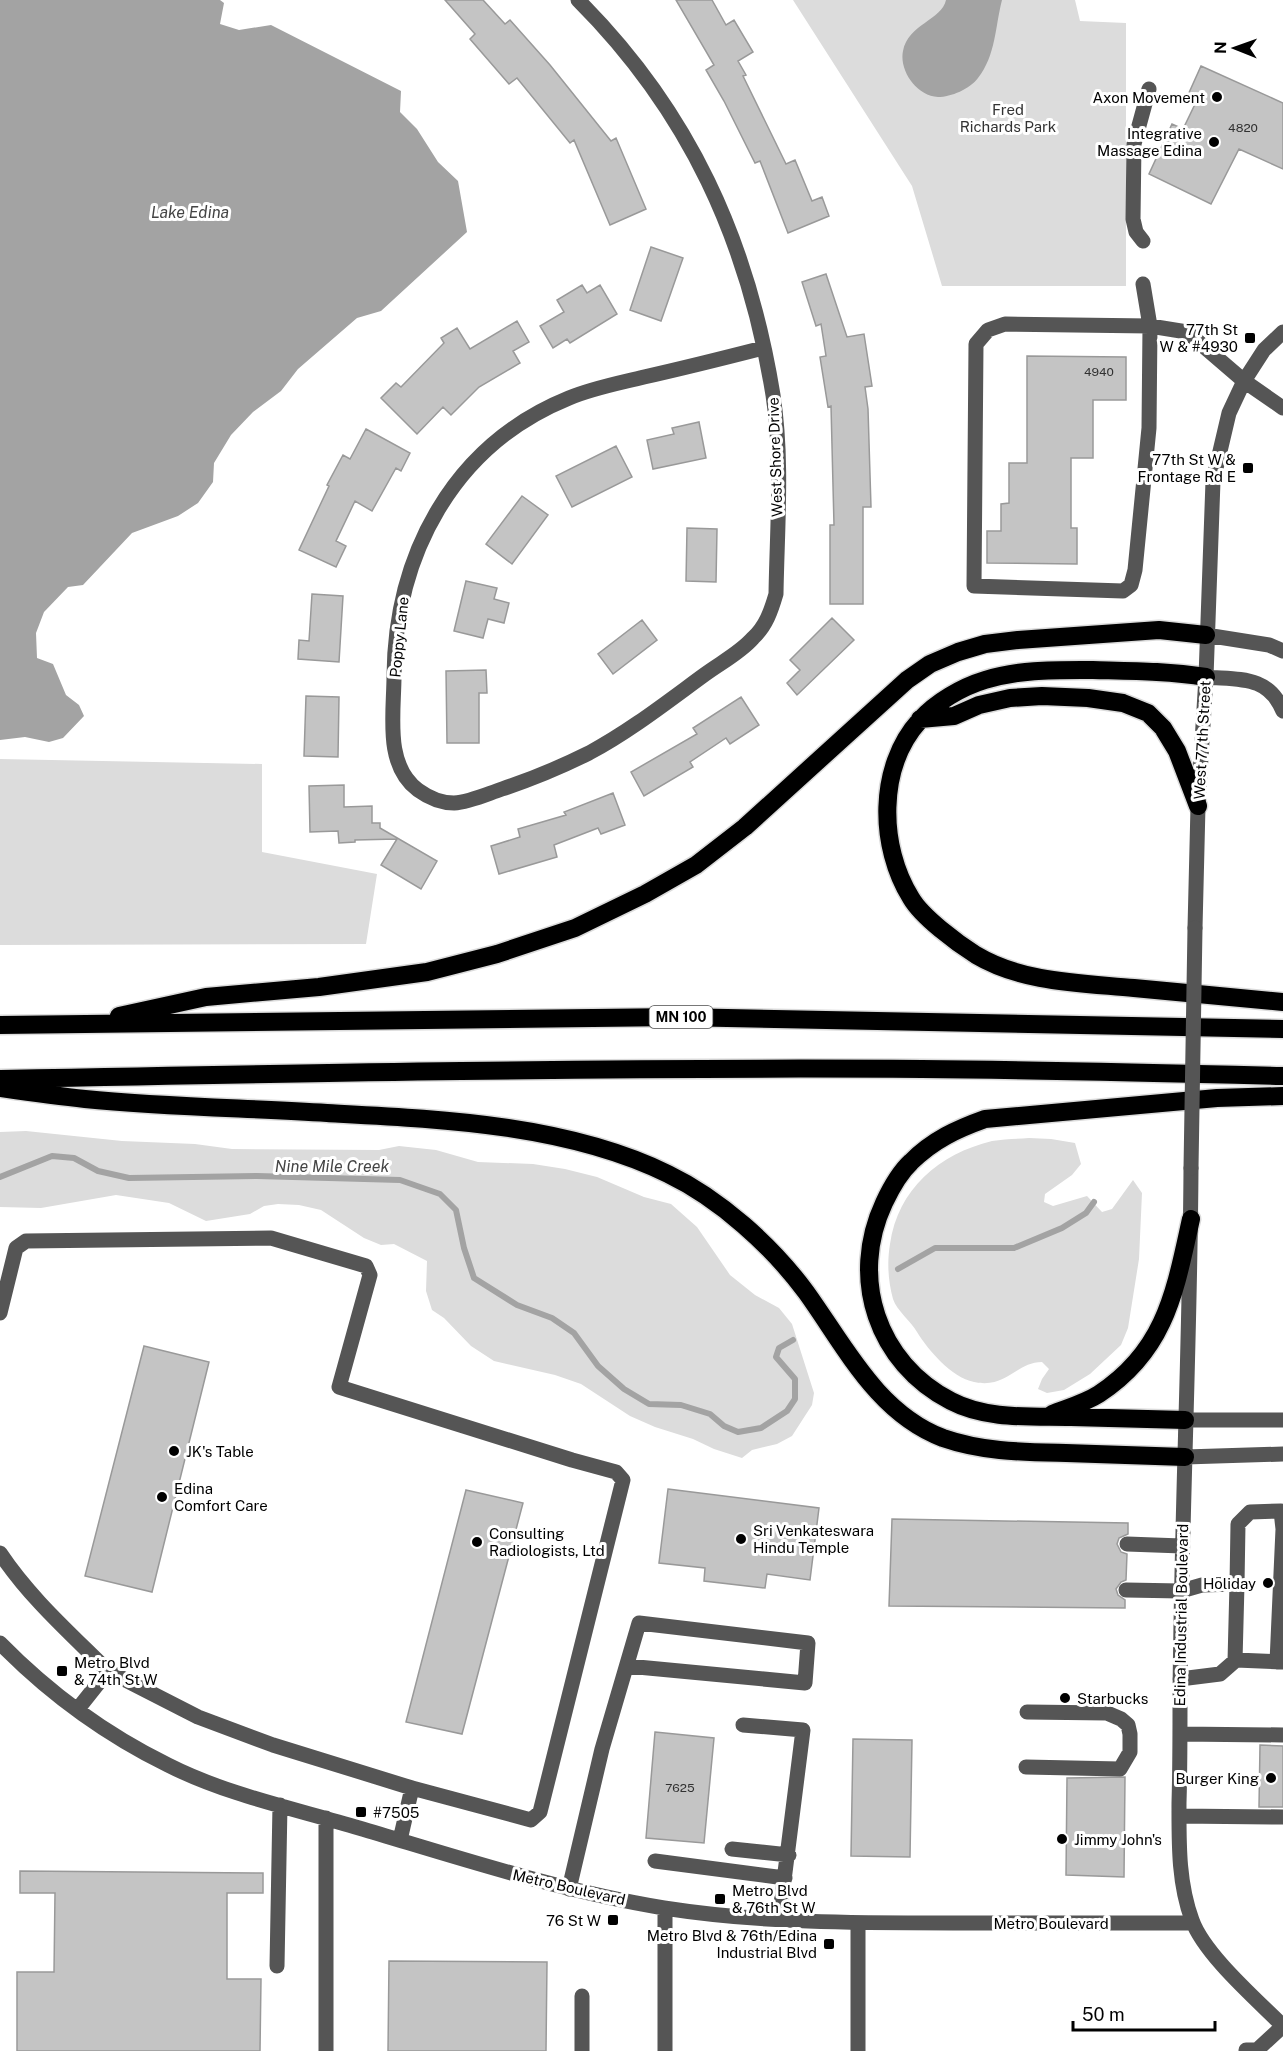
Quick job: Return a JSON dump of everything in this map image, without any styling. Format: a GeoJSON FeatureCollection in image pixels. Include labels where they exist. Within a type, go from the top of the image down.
{"type":"FeatureCollection","features":[{"type":"Feature","properties":{"kind":"highway"},"geometry":{"type":"LineString","coordinates":[[78,1024],[206,997],[319,987],[427,972],[497,954],[564,931],[645,894],[696,865],[745,827],[907,680],[939,660],[967,649],[1017,640],[1159,630],[1206,635]]}},
{"type":"Feature","properties":{"kind":"highway"},"geometry":{"type":"LineString","coordinates":[[1206,677],[1166,671],[1046,670],[1015,673],[984,680],[957,692],[920,719],[908,736],[895,766],[887,810],[889,843],[897,872],[912,901],[942,930],[976,955],[1018,973],[1059,981],[1283,1002]]}},
{"type":"Feature","properties":{"kind":"highway"},"geometry":{"type":"LineString","coordinates":[[920,719],[954,716],[980,705],[1010,698],[1042,696],[1088,698],[1123,703],[1148,714],[1163,728],[1177,751],[1198,806]]}},
{"type":"Feature","properties":{"kind":"highway","name":"MN 100"},"geometry":{"type":"LineString","coordinates":[[0,1025],[678,1017],[1283,1029]]}},
{"type":"Feature","properties":{"kind":"highway"},"geometry":{"type":"LineString","coordinates":[[0,1079],[468,1070],[725,1069],[912,1069],[1283,1076]]}},
{"type":"Feature","properties":{"kind":"highway"},"geometry":{"type":"LineString","coordinates":[[0,1088],[86,1099],[412,1118],[498,1127],[567,1139],[620,1154],[669,1174],[709,1199],[748,1229],[782,1262],[806,1292],[862,1373],[888,1402],[915,1424],[940,1437],[987,1450],[1185,1457]]}},
{"type":"Feature","properties":{"kind":"highway"},"geometry":{"type":"LineString","coordinates":[[1185,1420],[1011,1416],[977,1412],[951,1402],[927,1386],[895,1354],[883,1333],[869,1281],[871,1237],[894,1184],[910,1162],[953,1130],[985,1119],[1217,1098],[1283,1096]]}},
{"type":"Feature","properties":{"kind":"highway"},"geometry":{"type":"LineString","coordinates":[[1046,1417],[1098,1395],[1131,1369],[1163,1323],[1176,1290],[1191,1219]]}},
{"type":"Feature","properties":{"kind":"street","name":"West Shore Drive"},"geometry":{"type":"LineString","coordinates":[[475,798],[533,778],[590,752],[644,719],[753,639],[768,618],[776,594],[777,444],[773,396],[748,279],[724,212],[692,148],[654,88],[610,32],[578,0]]}},
{"type":"Feature","properties":{"kind":"street"},"geometry":{"type":"LineString","coordinates":[[1143,241],[1136,232],[1133,219],[1134,144],[1149,88]]}},
{"type":"Feature","properties":{"kind":"street"},"geometry":{"type":"LineString","coordinates":[[1143,284],[1150,326],[1149,428],[1135,570],[1131,585],[1123,591],[974,586],[976,344],[988,330],[1005,324],[1150,326],[1186,332],[1244,381],[1283,408]]}},
{"type":"Feature","properties":{"kind":"street","name":"West 77th Street"},"geometry":{"type":"LineString","coordinates":[[1191,1168],[1198,806],[1206,677],[1213,481],[1229,413],[1244,381],[1264,350],[1283,332]]}},
{"type":"Feature","properties":{"kind":"street","name":"Poppy Lane"},"geometry":{"type":"LineString","coordinates":[[475,798],[456,803],[436,801],[420,792],[406,780],[398,762],[394,744],[394,658],[399,610],[411,566],[429,522],[456,483],[488,447],[527,419],[570,398],[763,348]]}},
{"type":"Feature","properties":{"kind":"street"},"geometry":{"type":"LineString","coordinates":[[1206,635],[1269,645],[1283,651]]}},
{"type":"Feature","properties":{"kind":"street"},"geometry":{"type":"LineString","coordinates":[[1206,677],[1245,681],[1266,687],[1274,694],[1283,711]]}},
{"type":"Feature","properties":{"kind":"street","name":"Edina Industrial Boulevard"},"geometry":{"type":"LineString","coordinates":[[1191,1168],[1181,1591],[1179,1816],[1181,1874],[1185,1901],[1193,1923],[1207,1945],[1229,1972],[1283,2026]]}},
{"type":"Feature","properties":{"kind":"street"},"geometry":{"type":"LineString","coordinates":[[0,1313],[16,1248],[26,1241],[271,1238],[306,1247],[366,1266],[370,1275],[339,1387],[616,1472],[622,1480],[540,1812],[531,1820],[412,1788],[273,1745],[198,1717],[108,1671],[35,1599],[0,1553]]}},
{"type":"Feature","properties":{"kind":"street"},"geometry":{"type":"LineString","coordinates":[[1185,1420],[1283,1420]]}},
{"type":"Feature","properties":{"kind":"street"},"geometry":{"type":"LineString","coordinates":[[1185,1457],[1283,1454]]}},
{"type":"Feature","properties":{"kind":"street"},"geometry":{"type":"LineString","coordinates":[[1180,1679],[1220,1674],[1235,1661],[1280,1662],[1283,1529],[1281,1511],[1250,1512],[1238,1524],[1235,1661]]}},
{"type":"Feature","properties":{"kind":"street"},"geometry":{"type":"LineString","coordinates":[[1127,1544],[1182,1546]]}},
{"type":"Feature","properties":{"kind":"street"},"geometry":{"type":"LineString","coordinates":[[1126,1590],[1181,1591],[1202,1584],[1237,1584]]}},
{"type":"Feature","properties":{"kind":"street"},"geometry":{"type":"LineString","coordinates":[[569,1889],[602,1749],[639,1623],[808,1643],[805,1683],[627,1666]]}},
{"type":"Feature","properties":{"kind":"street","name":"Metro Boulevard"},"geometry":{"type":"LineString","coordinates":[[0,1643],[59,1698],[112,1734],[170,1766],[229,1789],[569,1889],[665,1908],[780,1920],[858,1923],[1193,1923]]}},
{"type":"Feature","properties":{"kind":"street"},"geometry":{"type":"LineString","coordinates":[[77,1710],[108,1671]]}},
{"type":"Feature","properties":{"kind":"street"},"geometry":{"type":"LineString","coordinates":[[1026,1767],[1120,1769],[1130,1752],[1128,1725],[1107,1713],[1027,1712]]}},
{"type":"Feature","properties":{"kind":"street"},"geometry":{"type":"LineString","coordinates":[[742,1725],[803,1731],[780,1920]]}},
{"type":"Feature","properties":{"kind":"street"},"geometry":{"type":"LineString","coordinates":[[1180,1734],[1283,1735]]}},
{"type":"Feature","properties":{"kind":"street"},"geometry":{"type":"LineString","coordinates":[[400,1840],[412,1788]]}},
{"type":"Feature","properties":{"kind":"street"},"geometry":{"type":"LineString","coordinates":[[277,1966],[280,1804]]}},
{"type":"Feature","properties":{"kind":"street"},"geometry":{"type":"LineString","coordinates":[[1179,1816],[1283,1817]]}},
{"type":"Feature","properties":{"kind":"street"},"geometry":{"type":"LineString","coordinates":[[326,1818],[326,2051]]}},
{"type":"Feature","properties":{"kind":"street"},"geometry":{"type":"LineString","coordinates":[[732,1849],[789,1855]]}},
{"type":"Feature","properties":{"kind":"street"},"geometry":{"type":"LineString","coordinates":[[655,1861],[785,1878]]}},
{"type":"Feature","properties":{"kind":"street"},"geometry":{"type":"LineString","coordinates":[[664,2051],[665,1908]]}},
{"type":"Feature","properties":{"kind":"street"},"geometry":{"type":"LineString","coordinates":[[858,1923],[858,2051]]}},
{"type":"Feature","properties":{"kind":"street"},"geometry":{"type":"LineString","coordinates":[[582,1996],[582,2051]]}},
{"type":"Feature","properties":{"kind":"street"},"geometry":{"type":"LineString","coordinates":[[1246,2050],[1257,2050],[1283,2026]]}},
{"type":"Feature","properties":{"kind":"green space","name":"Fred Richards Park"},"geometry":{"type":"Polygon","coordinates":[[[793,0],[1075,0],[1080,21],[1126,23],[1126,286],[942,286],[912,186],[793,0]]]}},
{"type":"Feature","properties":{"kind":"green space"},"geometry":{"type":"Polygon","coordinates":[[[0,759],[262,764],[262,852],[377,874],[366,944],[0,945],[0,759]]]}},
{"type":"Feature","properties":{"kind":"green space"},"geometry":{"type":"Polygon","coordinates":[[[26,1131],[232,1149],[379,1150],[399,1146],[436,1150],[478,1162],[533,1164],[597,1177],[644,1197],[671,1204],[697,1227],[730,1275],[755,1295],[779,1308],[792,1324],[814,1393],[812,1405],[792,1436],[777,1444],[752,1450],[742,1458],[655,1427],[630,1416],[581,1384],[555,1375],[494,1361],[471,1346],[444,1318],[432,1310],[426,1291],[427,1261],[394,1244],[381,1245],[364,1238],[321,1210],[299,1205],[278,1204],[264,1206],[250,1214],[206,1221],[169,1203],[116,1195],[41,1208],[0,1207],[0,1132],[26,1131]]]}},
{"type":"Feature","properties":{"kind":"green space"},"geometry":{"type":"Polygon","coordinates":[[[1029,1138],[1075,1143],[1081,1164],[1072,1175],[1045,1194],[1044,1202],[1053,1206],[1087,1196],[1102,1212],[1112,1209],[1133,1180],[1142,1193],[1139,1259],[1128,1328],[1121,1345],[1090,1374],[1064,1390],[1047,1393],[1038,1389],[1049,1369],[1042,1362],[1025,1366],[995,1382],[985,1383],[965,1379],[949,1369],[928,1347],[895,1303],[888,1272],[889,1251],[895,1224],[902,1207],[924,1177],[955,1155],[973,1147],[992,1141],[1029,1138]]]}},
{"type":"Feature","properties":{"kind":"water","name":"Lake Edina"},"geometry":{"type":"Polygon","coordinates":[[[0,0],[220,0],[224,3],[220,24],[239,30],[271,25],[401,91],[400,112],[417,129],[438,162],[458,181],[467,232],[381,311],[357,318],[298,369],[281,391],[253,412],[231,435],[214,463],[213,482],[198,503],[178,516],[132,533],[83,585],[68,587],[44,612],[36,633],[37,658],[53,664],[66,695],[79,705],[84,716],[63,738],[49,742],[25,737],[0,740],[0,0]]]}},
{"type":"Feature","properties":{"kind":"water"},"geometry":{"type":"Polygon","coordinates":[[[946,0],[1002,0],[992,50],[984,69],[975,82],[965,89],[938,97],[930,96],[916,87],[907,74],[902,58],[906,42],[911,34],[938,13],[946,0]]]}},
{"type":"Feature","properties":{"kind":"building"},"geometry":{"type":"Polygon","coordinates":[[[445,0],[483,0],[505,24],[510,20],[550,65],[611,141],[616,138],[646,209],[610,225],[574,140],[570,143],[517,78],[509,84],[470,39],[475,34],[445,0]]]}},
{"type":"Feature","properties":{"kind":"building"},"geometry":{"type":"Polygon","coordinates":[[[676,0],[712,0],[726,25],[734,20],[753,52],[738,61],[746,75],[743,76],[786,164],[795,160],[812,201],[822,197],[829,216],[788,233],[760,161],[755,163],[706,70],[714,65],[676,0]]]}},
{"type":"Feature","properties":{"kind":"building"},"geometry":{"type":"Polygon","coordinates":[[[1201,66],[1283,103],[1283,169],[1239,149],[1211,204],[1149,174],[1172,124],[1183,129],[1197,100],[1188,95],[1201,66]]]}},
{"type":"Feature","properties":{"kind":"building"},"geometry":{"type":"Polygon","coordinates":[[[651,247],[683,258],[661,321],[630,310],[651,247]]]}},
{"type":"Feature","properties":{"kind":"building"},"geometry":{"type":"Polygon","coordinates":[[[826,274],[847,337],[864,334],[872,386],[865,387],[868,409],[871,507],[863,507],[863,604],[830,604],[830,525],[834,525],[831,406],[828,407],[820,357],[826,356],[821,324],[816,326],[802,282],[826,274]]]}},
{"type":"Feature","properties":{"kind":"building"},"geometry":{"type":"Polygon","coordinates":[[[582,285],[587,293],[600,285],[617,314],[570,343],[567,339],[553,348],[540,326],[564,312],[557,300],[582,285]]]}},
{"type":"Feature","properties":{"kind":"building"},"geometry":{"type":"Polygon","coordinates":[[[517,321],[529,342],[513,351],[520,363],[479,387],[451,415],[443,407],[417,434],[381,398],[396,383],[401,387],[444,343],[441,338],[457,328],[470,349],[517,321]]]}},
{"type":"Feature","properties":{"kind":"building"},"geometry":{"type":"Polygon","coordinates":[[[1027,356],[1126,357],[1126,400],[1093,400],[1093,458],[1071,458],[1071,528],[1077,528],[1077,564],[987,563],[987,531],[1001,531],[1001,504],[1009,503],[1009,463],[1027,463],[1027,356]]]}},
{"type":"Feature","properties":{"kind":"building"},"geometry":{"type":"Polygon","coordinates":[[[699,422],[706,458],[653,469],[647,440],[674,434],[672,428],[699,422]]]}},
{"type":"Feature","properties":{"kind":"building"},"geometry":{"type":"Polygon","coordinates":[[[366,429],[410,453],[401,471],[396,468],[372,511],[355,501],[336,541],[346,546],[336,567],[299,550],[329,486],[327,485],[343,455],[350,459],[366,429]]]}},
{"type":"Feature","properties":{"kind":"building"},"geometry":{"type":"Polygon","coordinates":[[[616,446],[632,477],[572,507],[556,476],[616,446]]]}},
{"type":"Feature","properties":{"kind":"building"},"geometry":{"type":"Polygon","coordinates":[[[522,496],[548,515],[512,564],[486,544],[522,496]]]}},
{"type":"Feature","properties":{"kind":"building"},"geometry":{"type":"Polygon","coordinates":[[[687,528],[717,529],[716,582],[686,581],[687,528]]]}},
{"type":"Feature","properties":{"kind":"building"},"geometry":{"type":"Polygon","coordinates":[[[466,581],[497,588],[494,599],[509,603],[504,623],[488,619],[483,638],[454,631],[466,581]]]}},
{"type":"Feature","properties":{"kind":"building"},"geometry":{"type":"Polygon","coordinates":[[[312,594],[343,596],[339,662],[298,659],[299,640],[309,641],[312,594]]]}},
{"type":"Feature","properties":{"kind":"building"},"geometry":{"type":"Polygon","coordinates":[[[832,618],[854,640],[797,695],[787,683],[800,670],[790,660],[832,618]]]}},
{"type":"Feature","properties":{"kind":"building"},"geometry":{"type":"Polygon","coordinates":[[[642,620],[657,640],[613,674],[598,654],[642,620]]]}},
{"type":"Feature","properties":{"kind":"building"},"geometry":{"type":"Polygon","coordinates":[[[486,670],[487,693],[479,693],[479,743],[447,743],[446,671],[486,670]]]}},
{"type":"Feature","properties":{"kind":"building"},"geometry":{"type":"Polygon","coordinates":[[[306,696],[339,697],[338,757],[304,756],[306,696]]]}},
{"type":"Feature","properties":{"kind":"building"},"geometry":{"type":"Polygon","coordinates":[[[741,697],[759,725],[730,744],[726,738],[690,762],[693,767],[644,796],[631,772],[697,734],[693,728],[741,697]]]}},
{"type":"Feature","properties":{"kind":"building"},"geometry":{"type":"Polygon","coordinates":[[[344,785],[344,807],[372,806],[372,823],[380,823],[380,828],[437,861],[421,889],[381,865],[397,839],[355,840],[355,842],[339,843],[338,831],[310,832],[309,786],[344,785]]]}},
{"type":"Feature","properties":{"kind":"building"},"geometry":{"type":"Polygon","coordinates":[[[613,793],[625,825],[601,834],[598,828],[554,845],[557,857],[499,874],[491,846],[520,837],[518,829],[566,815],[564,812],[613,793]]]}},
{"type":"Feature","properties":{"kind":"building"},"geometry":{"type":"Polygon","coordinates":[[[144,1346],[209,1362],[152,1592],[85,1576],[144,1346]]]}},
{"type":"Feature","properties":{"kind":"building"},"geometry":{"type":"Polygon","coordinates":[[[668,1489],[819,1508],[810,1580],[767,1574],[765,1588],[704,1581],[705,1568],[659,1563],[668,1489]]]}},
{"type":"Feature","properties":{"kind":"building"},"geometry":{"type":"Polygon","coordinates":[[[466,1490],[523,1503],[462,1734],[406,1722],[466,1490]]]}},
{"type":"Feature","properties":{"kind":"building"},"geometry":{"type":"Polygon","coordinates":[[[892,1519],[1128,1523],[1128,1534],[1119,1538],[1117,1544],[1121,1552],[1127,1554],[1126,1580],[1121,1582],[1116,1589],[1118,1595],[1125,1600],[1125,1608],[889,1606],[892,1519]]]}},
{"type":"Feature","properties":{"kind":"building"},"geometry":{"type":"Polygon","coordinates":[[[655,1732],[714,1738],[704,1843],[646,1838],[655,1732]]]}},
{"type":"Feature","properties":{"kind":"building"},"geometry":{"type":"Polygon","coordinates":[[[853,1739],[912,1740],[910,1857],[851,1856],[853,1739]]]}},
{"type":"Feature","properties":{"kind":"building","name":"Burger King"},"geometry":{"type":"Polygon","coordinates":[[[1260,1745],[1283,1746],[1283,1807],[1259,1807],[1260,1745]]]}},
{"type":"Feature","properties":{"kind":"building"},"geometry":{"type":"Polygon","coordinates":[[[1125,1777],[1124,1877],[1066,1875],[1067,1778],[1125,1777]]]}},
{"type":"Feature","properties":{"kind":"building"},"geometry":{"type":"Polygon","coordinates":[[[20,1871],[263,1873],[263,1893],[227,1893],[227,1979],[261,1979],[260,2051],[17,2051],[17,1972],[54,1972],[55,1893],[20,1893],[20,1871]]]}},
{"type":"Feature","properties":{"kind":"building"},"geometry":{"type":"Polygon","coordinates":[[[389,1961],[547,1962],[546,2051],[388,2051],[389,1961]]]}},
{"type":"Feature","properties":{"kind":"waterway","name":"Nine Mile Creek"},"geometry":{"type":"LineString","coordinates":[[0,1177],[52,1156],[74,1158],[98,1171],[129,1178],[257,1176],[400,1180],[440,1194],[456,1210],[464,1248],[474,1278],[517,1305],[552,1318],[574,1333],[598,1366],[624,1389],[649,1404],[681,1405],[710,1414],[724,1426],[738,1432],[761,1428],[787,1411],[795,1399],[795,1379],[776,1357],[779,1348],[793,1340]]}},
{"type":"Feature","properties":{"kind":"waterway","name":"Nine Mile Creek"},"geometry":{"type":"LineString","coordinates":[[898,1269],[935,1248],[1014,1248],[1062,1228],[1086,1213],[1094,1202]]}},
{"type":"Feature","properties":{"kind":"place","name":"Axon Movement"},"geometry":{"type":"Point","coordinates":[1217,97]}},
{"type":"Feature","properties":{"kind":"place","name":"Integrative Massage Edina"},"geometry":{"type":"Point","coordinates":[1214,142]}},
{"type":"Feature","properties":{"kind":"place","name":"77th St W & #4930"},"geometry":{"type":"Point","coordinates":[1250,338]}},
{"type":"Feature","properties":{"kind":"place","name":"77th St W & Frontage Rd E"},"geometry":{"type":"Point","coordinates":[1248,468]}},
{"type":"Feature","properties":{"kind":"place","name":"JK's Table"},"geometry":{"type":"Point","coordinates":[174,1451]}},
{"type":"Feature","properties":{"kind":"place","name":"Edina Comfort Care"},"geometry":{"type":"Point","coordinates":[162,1497]}},
{"type":"Feature","properties":{"kind":"place","name":"Sri Venkateswara Hindu Temple"},"geometry":{"type":"Point","coordinates":[741,1539]}},
{"type":"Feature","properties":{"kind":"place","name":"Consulting Radiologists, Ltd"},"geometry":{"type":"Point","coordinates":[477,1542]}},
{"type":"Feature","properties":{"kind":"place","name":"Holiday"},"geometry":{"type":"Point","coordinates":[1268,1583]}},
{"type":"Feature","properties":{"kind":"place","name":"Metro Blvd & 74th St W"},"geometry":{"type":"Point","coordinates":[62,1671]}},
{"type":"Feature","properties":{"kind":"place","name":"Starbucks"},"geometry":{"type":"Point","coordinates":[1065,1698]}},
{"type":"Feature","properties":{"kind":"place","name":"Burger King"},"geometry":{"type":"Point","coordinates":[1271,1778]}},
{"type":"Feature","properties":{"kind":"place","name":"#7505"},"geometry":{"type":"Point","coordinates":[361,1812]}},
{"type":"Feature","properties":{"kind":"place","name":"Jimmy John's"},"geometry":{"type":"Point","coordinates":[1062,1839]}},
{"type":"Feature","properties":{"kind":"place","name":"Metro Blvd & 76th St W"},"geometry":{"type":"Point","coordinates":[720,1899]}},
{"type":"Feature","properties":{"kind":"place","name":"76 St W"},"geometry":{"type":"Point","coordinates":[613,1920]}},
{"type":"Feature","properties":{"kind":"place","name":"Metro Blvd & 76th/Edina Industrial Blvd"},"geometry":{"type":"Point","coordinates":[829,1944]}}]}
